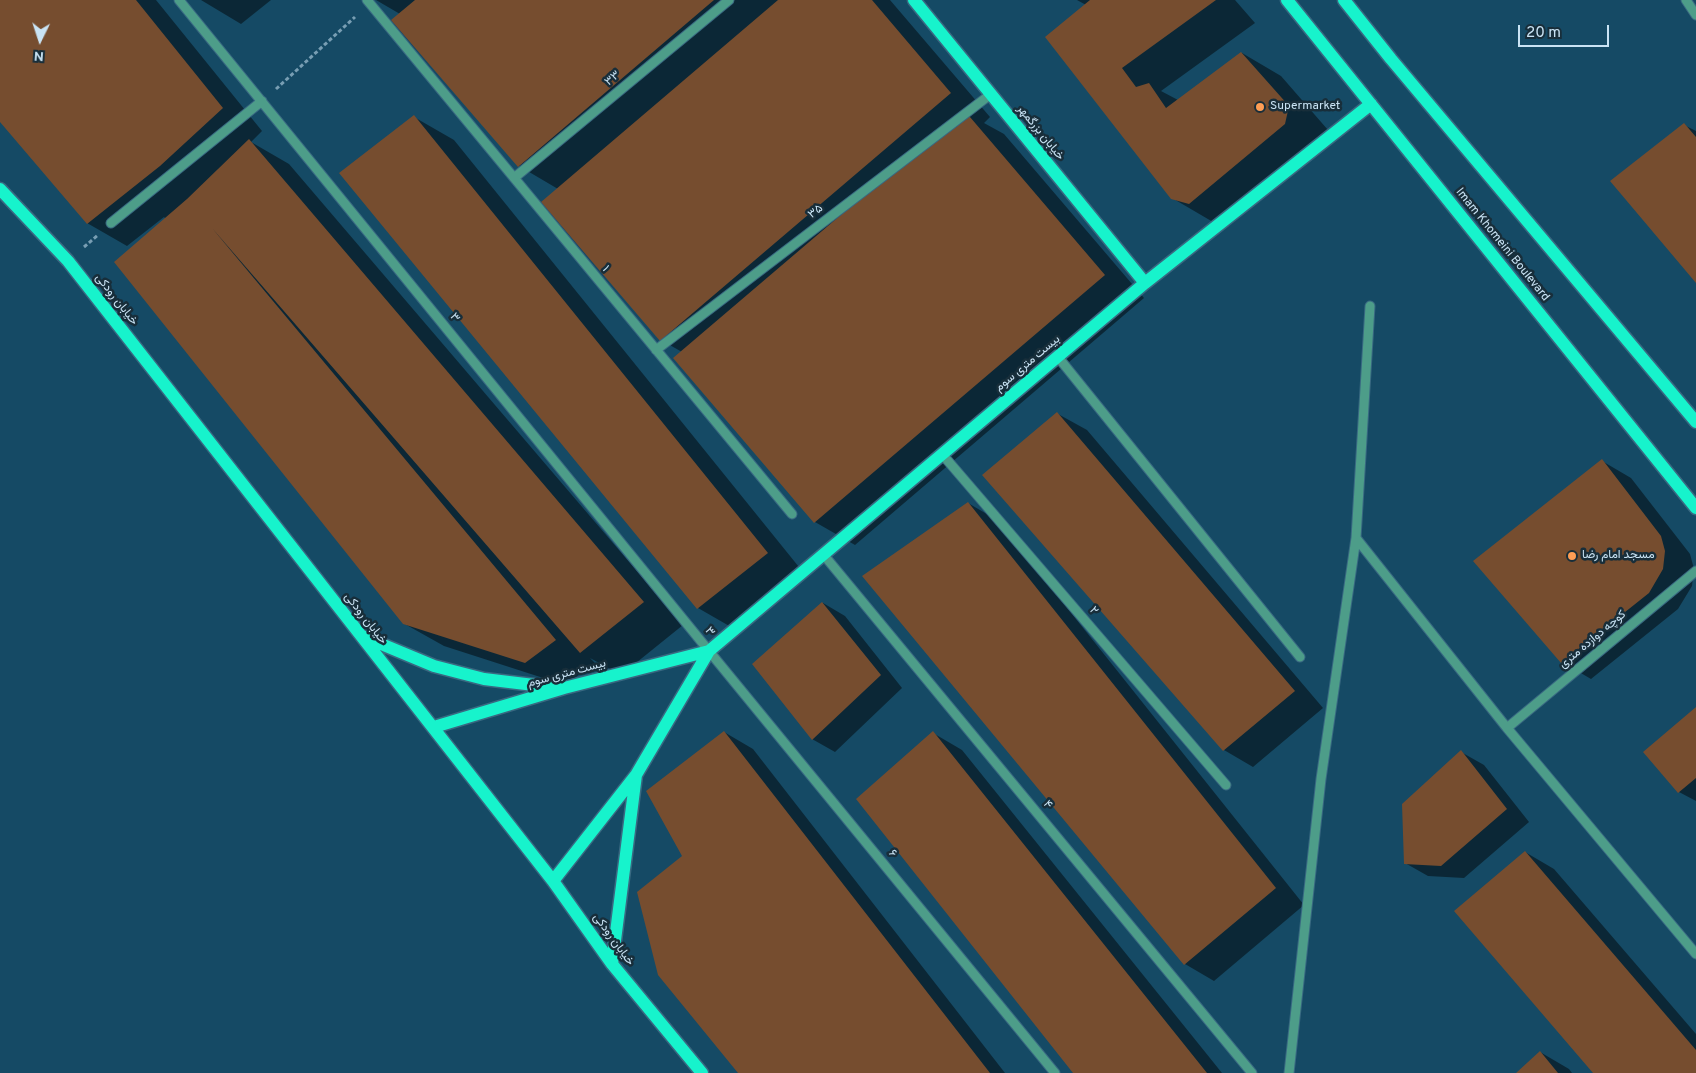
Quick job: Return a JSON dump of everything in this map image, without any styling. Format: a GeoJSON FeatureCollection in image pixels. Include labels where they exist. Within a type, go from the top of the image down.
{"type":"FeatureCollection","features":[{"type":"Feature","properties":{"kind":"main road","name":"خیابان بزرگمهر"},"geometry":{"type":"LineString","coordinates":[[914,0],[1145,283]]}},
{"type":"Feature","properties":{"kind":"main road","name":"Imam Khomeini Boulevard"},"geometry":{"type":"LineString","coordinates":[[1287,0],[1696,508]]}},
{"type":"Feature","properties":{"kind":"main road"},"geometry":{"type":"LineString","coordinates":[[1344,0],[1391,59],[1696,422]]}},
{"type":"Feature","properties":{"kind":"main road","name":"بیست متری سوم"},"geometry":{"type":"LineString","coordinates":[[553,881],[636,776],[709,651],[1145,283],[1371,104]]}},
{"type":"Feature","properties":{"kind":"main road","name":"خیابان رودکی"},"geometry":{"type":"LineString","coordinates":[[0,189],[68,261],[360,636],[434,727],[553,881],[612,964],[702,1073]]}},
{"type":"Feature","properties":{"kind":"main road"},"geometry":{"type":"LineString","coordinates":[[360,636],[434,666],[475,676],[564,688]]}},
{"type":"Feature","properties":{"kind":"main road","name":"بیست متری سوم"},"geometry":{"type":"LineString","coordinates":[[434,727],[564,688],[709,651]]}},
{"type":"Feature","properties":{"kind":"main road"},"geometry":{"type":"LineString","coordinates":[[612,964],[636,776]]}},
{"type":"Feature","properties":{"kind":"street","name":"۳"},"geometry":{"type":"LineString","coordinates":[[179,0],[709,651]]}},
{"type":"Feature","properties":{"kind":"street","name":"۳۳"},"geometry":{"type":"LineString","coordinates":[[514,178],[729,0]]}},
{"type":"Feature","properties":{"kind":"street"},"geometry":{"type":"LineString","coordinates":[[1686,0],[1696,15]]}},
{"type":"Feature","properties":{"kind":"street","name":"۱"},"geometry":{"type":"LineString","coordinates":[[371,1],[514,178],[792,514]]}},
{"type":"Feature","properties":{"kind":"street","name":"۳۵"},"geometry":{"type":"LineString","coordinates":[[656,350],[991,94]]}},
{"type":"Feature","properties":{"kind":"street"},"geometry":{"type":"LineString","coordinates":[[111,223],[262,101]]}},
{"type":"Feature","properties":{"kind":"street"},"geometry":{"type":"LineString","coordinates":[[1289,1073],[1321,779],[1356,538],[1370,306]]}},
{"type":"Feature","properties":{"kind":"street"},"geometry":{"type":"LineString","coordinates":[[1058,357],[1300,657]]}},
{"type":"Feature","properties":{"kind":"street","name":"۲"},"geometry":{"type":"LineString","coordinates":[[942,454],[1226,785]]}},
{"type":"Feature","properties":{"kind":"street"},"geometry":{"type":"LineString","coordinates":[[1356,538],[1507,728],[1696,954]]}},
{"type":"Feature","properties":{"kind":"street","name":"۴"},"geometry":{"type":"LineString","coordinates":[[823,554],[1252,1073]]}},
{"type":"Feature","properties":{"kind":"street","name":"کوچه دوازده متری"},"geometry":{"type":"LineString","coordinates":[[1507,728],[1696,571]]}},
{"type":"Feature","properties":{"kind":"street","name":"۶"},"geometry":{"type":"LineString","coordinates":[[709,651],[1055,1073]]}},
{"type":"Feature","properties":{"kind":"path"},"geometry":{"type":"LineString","coordinates":[[262,101],[371,1]]}},
{"type":"Feature","properties":{"kind":"path"},"geometry":{"type":"LineString","coordinates":[[68,261],[111,223]]}},
{"type":"Feature","properties":{"kind":"building"},"geometry":{"type":"Polygon","coordinates":[[[0,0],[136,0],[223,108],[160,166],[87,224],[0,122],[0,0]]]}},
{"type":"Feature","properties":{"kind":"building"},"geometry":{"type":"Polygon","coordinates":[[[415,0],[714,0],[518,167],[391,20],[415,0]]]}},
{"type":"Feature","properties":{"kind":"building"},"geometry":{"type":"Polygon","coordinates":[[[778,0],[872,0],[951,93],[660,341],[541,202],[778,0]]]}},
{"type":"Feature","properties":{"kind":"building"},"geometry":{"type":"Polygon","coordinates":[[[1090,0],[1216,0],[1122,68],[1136,87],[1149,83],[1166,108],[1241,52],[1289,106],[1285,124],[1189,204],[1171,199],[1045,37],[1090,0]]]}},
{"type":"Feature","properties":{"kind":"building"},"geometry":{"type":"Polygon","coordinates":[[[964,110],[1105,275],[814,523],[673,358],[964,110]]]}},
{"type":"Feature","properties":{"kind":"building"},"geometry":{"type":"Polygon","coordinates":[[[414,115],[768,553],[697,609],[339,173],[414,115]]]}},
{"type":"Feature","properties":{"kind":"building"},"geometry":{"type":"Polygon","coordinates":[[[1684,123],[1696,137],[1696,283],[1610,181],[1684,123]]]}},
{"type":"Feature","properties":{"kind":"building"},"geometry":{"type":"Polygon","coordinates":[[[249,139],[644,602],[580,653],[212,228],[556,640],[525,663],[403,624],[114,262],[187,199],[249,139]]]}},
{"type":"Feature","properties":{"kind":"building"},"geometry":{"type":"Polygon","coordinates":[[[1057,412],[1295,691],[1223,751],[982,475],[1057,412]]]}},
{"type":"Feature","properties":{"kind":"building","name":"مسجد امام رضا"},"geometry":{"type":"Polygon","coordinates":[[[1602,459],[1661,536],[1665,551],[1663,569],[1649,593],[1561,663],[1473,561],[1602,459]]]}},
{"type":"Feature","properties":{"kind":"building"},"geometry":{"type":"Polygon","coordinates":[[[968,502],[1276,888],[1184,965],[862,576],[968,502]]]}},
{"type":"Feature","properties":{"kind":"building"},"geometry":{"type":"Polygon","coordinates":[[[822,602],[881,675],[812,740],[752,664],[822,602]]]}},
{"type":"Feature","properties":{"kind":"building"},"geometry":{"type":"Polygon","coordinates":[[[1696,707],[1696,778],[1678,793],[1643,752],[1696,707]]]}},
{"type":"Feature","properties":{"kind":"building"},"geometry":{"type":"Polygon","coordinates":[[[724,731],[990,1073],[738,1073],[658,975],[637,892],[682,856],[646,791],[724,731]]]}},
{"type":"Feature","properties":{"kind":"building"},"geometry":{"type":"Polygon","coordinates":[[[933,731],[1207,1073],[1073,1073],[856,799],[933,731]]]}},
{"type":"Feature","properties":{"kind":"building"},"geometry":{"type":"Polygon","coordinates":[[[1461,750],[1507,809],[1441,866],[1404,864],[1402,804],[1461,750]]]}},
{"type":"Feature","properties":{"kind":"building"},"geometry":{"type":"Polygon","coordinates":[[[1525,851],[1696,1050],[1696,1073],[1593,1073],[1454,911],[1525,851]]]}},
{"type":"Feature","properties":{"kind":"building"},"geometry":{"type":"Polygon","coordinates":[[[1540,1051],[1558,1073],[1516,1073],[1540,1051]]]}},
{"type":"Feature","properties":{"kind":"place","name":"Supermarket"},"geometry":{"type":"Point","coordinates":[1260,107]}},
{"type":"Feature","properties":{"kind":"place","name":"مسجد امام رضا"},"geometry":{"type":"Point","coordinates":[1572,556]}}]}
